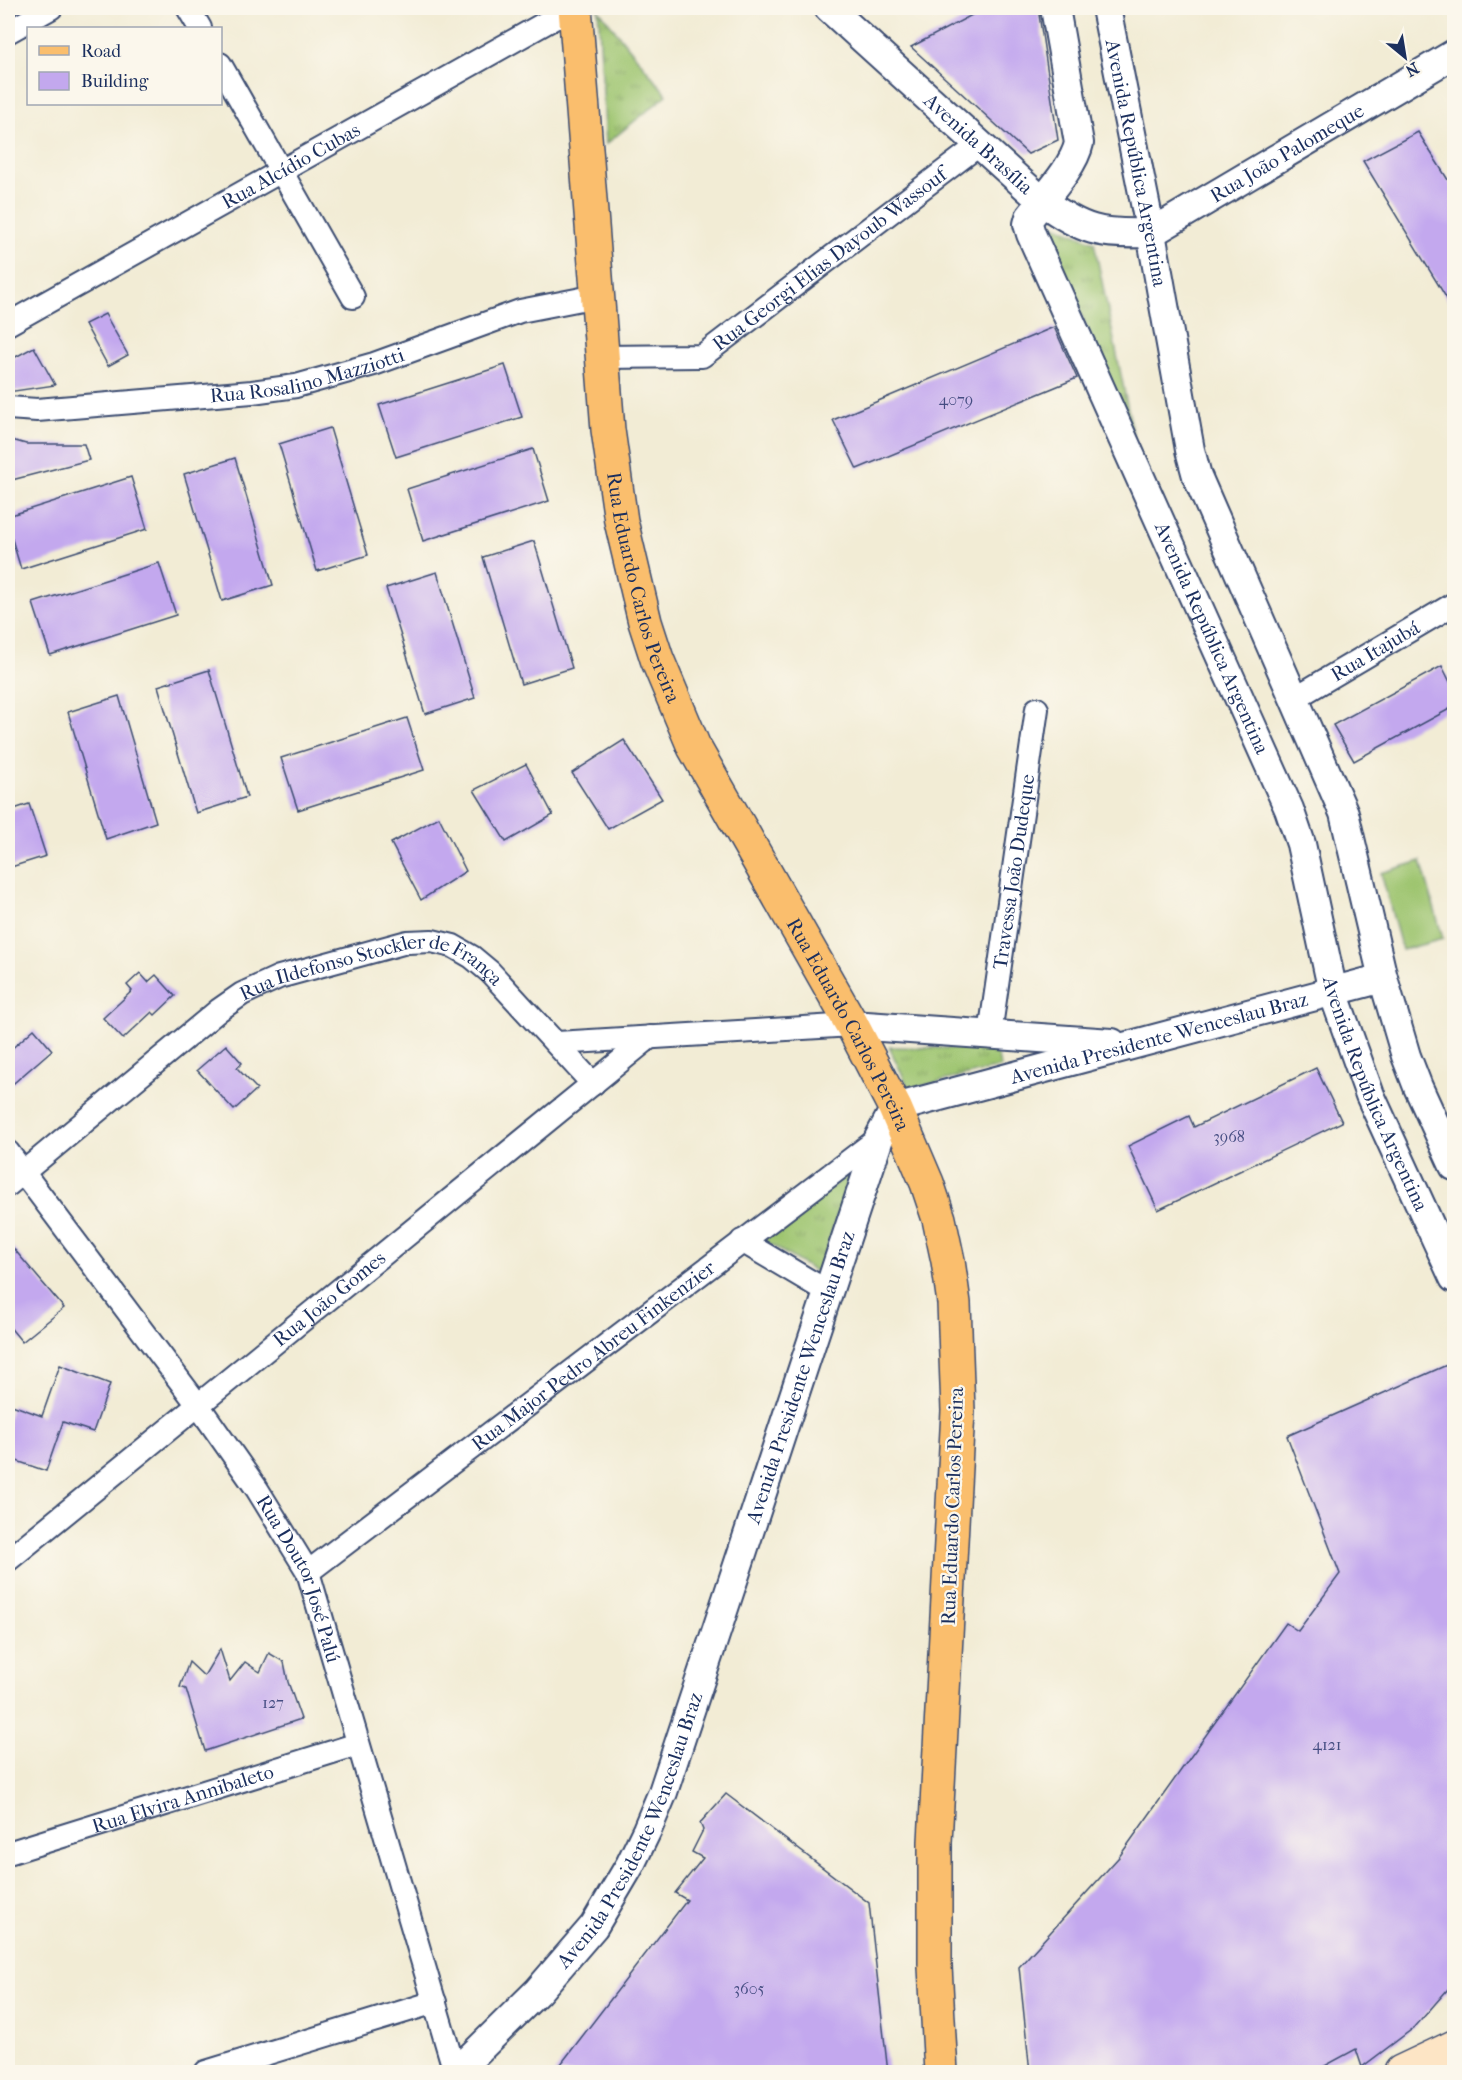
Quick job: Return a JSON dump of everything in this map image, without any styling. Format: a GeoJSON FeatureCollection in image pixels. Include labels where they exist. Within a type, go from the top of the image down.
{"type":"FeatureCollection","features":[{"type":"Feature","properties":{"kind":"main road","name":"Rua Eduardo Carlos Pereira"},"geometry":{"type":"LineString","coordinates":[[574,8],[609,441],[621,521],[636,591],[657,659],[677,709],[711,780],[852,1025],[896,1108],[920,1163],[939,1219],[948,1261],[954,1303],[957,1356],[957,1457],[935,1842],[935,1967],[941,2073]]}},
{"type":"Feature","properties":{"kind":"main road"},"geometry":{"type":"LineString","coordinates":[[1401,2073],[1455,2048]]}},
{"type":"Feature","properties":{"kind":"street"},"geometry":{"type":"LineString","coordinates":[[8,32],[51,8]]}},
{"type":"Feature","properties":{"kind":"street"},"geometry":{"type":"LineString","coordinates":[[188,8],[199,27]]}},
{"type":"Feature","properties":{"kind":"street","name":"Rua Alcídio Cubas"},"geometry":{"type":"LineString","coordinates":[[8,324],[574,8]]}},
{"type":"Feature","properties":{"kind":"street","name":"Avenida Brasília"},"geometry":{"type":"LineString","coordinates":[[829,8],[1042,201],[1075,224],[1093,230],[1121,235],[1151,234]]}},
{"type":"Feature","properties":{"kind":"street","name":"Avenida República Argentina"},"geometry":{"type":"LineString","coordinates":[[1054,8],[1079,143],[1069,164],[1030,217],[1028,224],[1031,234],[1295,826],[1333,992],[1370,1095],[1455,1278]]}},
{"type":"Feature","properties":{"kind":"street","name":"Avenida República Argentina"},"geometry":{"type":"LineString","coordinates":[[1106,8],[1151,234],[1190,450],[1197,476],[1344,813],[1383,978],[1406,1056],[1455,1166]]}},
{"type":"Feature","properties":{"kind":"street","name":"Rua João Palomeque"},"geometry":{"type":"LineString","coordinates":[[1151,234],[1455,54]]}},
{"type":"Feature","properties":{"kind":"street"},"geometry":{"type":"LineString","coordinates":[[222,68],[353,297]]}},
{"type":"Feature","properties":{"kind":"street","name":"Rua Georgi Elias Dayoub Wassouf"},"geometry":{"type":"LineString","coordinates":[[601,357],[702,356],[980,144]]}},
{"type":"Feature","properties":{"kind":"street","name":"Rua Rosalino Mazziotti"},"geometry":{"type":"LineString","coordinates":[[8,408],[38,410],[252,392],[296,386],[374,364],[520,311],[597,296]]}},
{"type":"Feature","properties":{"kind":"street","name":"Rua Itajubá"},"geometry":{"type":"LineString","coordinates":[[1295,699],[1455,604]]}},
{"type":"Feature","properties":{"kind":"street","name":"Travessa João Dudeque"},"geometry":{"type":"LineString","coordinates":[[990,1034],[1037,709]]}},
{"type":"Feature","properties":{"kind":"street","name":"Rua Ildefonso Stockler de França"},"geometry":{"type":"LineString","coordinates":[[15,1179],[219,1010],[242,994],[279,977],[407,942],[432,941],[453,946],[472,957],[490,972],[593,1084]]}},
{"type":"Feature","properties":{"kind":"street","name":"Avenida Presidente Wenceslau Braz"},"geometry":{"type":"LineString","coordinates":[[456,2073],[538,1990],[594,1926],[643,1839],[663,1792],[879,1138],[896,1108],[1383,978]]}},
{"type":"Feature","properties":{"kind":"street"},"geometry":{"type":"LineString","coordinates":[[557,1043],[852,1025],[1135,1044]]}},
{"type":"Feature","properties":{"kind":"street","name":"Rua João Gomes"},"geometry":{"type":"LineString","coordinates":[[8,1560],[650,1037]]}},
{"type":"Feature","properties":{"kind":"street","name":"Rua Major Pedro Abreu Finkenzier"},"geometry":{"type":"LineString","coordinates":[[308,1572],[879,1138]]}},
{"type":"Feature","properties":{"kind":"street","name":"Rua Doutor José Palú"},"geometry":{"type":"LineString","coordinates":[[8,1152],[15,1179],[198,1405],[257,1489],[308,1572],[456,2073]]}},
{"type":"Feature","properties":{"kind":"street"},"geometry":{"type":"LineString","coordinates":[[742,1241],[828,1292]]}},
{"type":"Feature","properties":{"kind":"street","name":"Rua Elvira Annibaleto"},"geometry":{"type":"LineString","coordinates":[[8,1853],[358,1744]]}},
{"type":"Feature","properties":{"kind":"street"},"geometry":{"type":"LineString","coordinates":[[206,2073],[435,2002]]}},
{"type":"Feature","properties":{"kind":"green space"},"geometry":{"type":"Polygon","coordinates":[[[598,9],[667,95],[606,144],[598,9]]]}},
{"type":"Feature","properties":{"kind":"green space"},"geometry":{"type":"Polygon","coordinates":[[[1041,219],[1094,242],[1134,439],[1041,219]]]}},
{"type":"Feature","properties":{"kind":"green space"},"geometry":{"type":"Polygon","coordinates":[[[1421,861],[1443,939],[1402,950],[1381,873],[1421,861]]]}},
{"type":"Feature","properties":{"kind":"green space"},"geometry":{"type":"Polygon","coordinates":[[[889,1047],[995,1049],[1001,1067],[909,1089],[889,1047]]]}},
{"type":"Feature","properties":{"kind":"green space"},"geometry":{"type":"Polygon","coordinates":[[[850,1173],[819,1274],[763,1240],[850,1173]]]}},
{"type":"Feature","properties":{"kind":"building"},"geometry":{"type":"Polygon","coordinates":[[[971,8],[1038,8],[1058,140],[1028,154],[911,47],[974,14],[971,8]]]}},
{"type":"Feature","properties":{"kind":"building"},"geometry":{"type":"Polygon","coordinates":[[[1418,132],[1455,191],[1455,312],[1363,161],[1418,132]]]}},
{"type":"Feature","properties":{"kind":"building"},"geometry":{"type":"Polygon","coordinates":[[[105,314],[128,355],[108,366],[85,324],[105,314]]]}},
{"type":"Feature","properties":{"kind":"building"},"geometry":{"type":"Polygon","coordinates":[[[1054,327],[1077,378],[857,469],[833,420],[1054,327]]]}},
{"type":"Feature","properties":{"kind":"building"},"geometry":{"type":"Polygon","coordinates":[[[34,347],[55,385],[8,392],[8,361],[34,347]]]}},
{"type":"Feature","properties":{"kind":"building"},"geometry":{"type":"Polygon","coordinates":[[[505,365],[522,417],[396,457],[379,405],[505,365]]]}},
{"type":"Feature","properties":{"kind":"building"},"geometry":{"type":"Polygon","coordinates":[[[330,428],[368,555],[317,571],[279,444],[330,428]]]}},
{"type":"Feature","properties":{"kind":"building"},"geometry":{"type":"Polygon","coordinates":[[[8,439],[26,444],[84,444],[89,460],[8,481],[8,439]]]}},
{"type":"Feature","properties":{"kind":"building"},"geometry":{"type":"Polygon","coordinates":[[[533,449],[549,501],[423,541],[407,489],[533,449]]]}},
{"type":"Feature","properties":{"kind":"building"},"geometry":{"type":"Polygon","coordinates":[[[235,458],[273,585],[222,601],[184,474],[235,458]]]}},
{"type":"Feature","properties":{"kind":"building"},"geometry":{"type":"Polygon","coordinates":[[[131,477],[147,529],[21,569],[8,526],[8,516],[131,477]]]}},
{"type":"Feature","properties":{"kind":"building"},"geometry":{"type":"Polygon","coordinates":[[[534,541],[572,668],[521,684],[483,557],[534,541]]]}},
{"type":"Feature","properties":{"kind":"building"},"geometry":{"type":"Polygon","coordinates":[[[159,563],[176,615],[50,655],[33,603],[159,563]]]}},
{"type":"Feature","properties":{"kind":"building"},"geometry":{"type":"Polygon","coordinates":[[[437,572],[475,698],[425,714],[386,588],[437,572]]]}},
{"type":"Feature","properties":{"kind":"building"},"geometry":{"type":"Polygon","coordinates":[[[1442,666],[1455,692],[1455,706],[1354,761],[1333,725],[1442,666]]]}},
{"type":"Feature","properties":{"kind":"building"},"geometry":{"type":"Polygon","coordinates":[[[209,670],[247,797],[196,813],[158,686],[209,670]]]}},
{"type":"Feature","properties":{"kind":"building"},"geometry":{"type":"Polygon","coordinates":[[[119,696],[156,822],[106,839],[68,712],[119,696]]]}},
{"type":"Feature","properties":{"kind":"building"},"geometry":{"type":"Polygon","coordinates":[[[407,718],[424,770],[298,810],[281,758],[407,718]]]}},
{"type":"Feature","properties":{"kind":"building"},"geometry":{"type":"Polygon","coordinates":[[[624,740],[662,799],[608,829],[572,773],[624,740]]]}},
{"type":"Feature","properties":{"kind":"building"},"geometry":{"type":"Polygon","coordinates":[[[526,764],[553,815],[506,842],[474,790],[526,764]]]}},
{"type":"Feature","properties":{"kind":"building"},"geometry":{"type":"Polygon","coordinates":[[[29,804],[46,856],[8,868],[8,811],[29,804]]]}},
{"type":"Feature","properties":{"kind":"building"},"geometry":{"type":"Polygon","coordinates":[[[439,817],[466,871],[421,900],[391,843],[439,817]]]}},
{"type":"Feature","properties":{"kind":"building"},"geometry":{"type":"Polygon","coordinates":[[[140,973],[148,982],[156,975],[175,996],[155,1015],[152,1012],[123,1039],[103,1018],[132,991],[127,985],[140,973]]]}},
{"type":"Feature","properties":{"kind":"building"},"geometry":{"type":"Polygon","coordinates":[[[34,1029],[52,1050],[8,1088],[8,1052],[34,1029]]]}},
{"type":"Feature","properties":{"kind":"building"},"geometry":{"type":"Polygon","coordinates":[[[226,1045],[242,1063],[237,1068],[257,1089],[234,1110],[197,1070],[226,1045]]]}},
{"type":"Feature","properties":{"kind":"building"},"geometry":{"type":"Polygon","coordinates":[[[1316,1068],[1342,1122],[1158,1210],[1128,1146],[1189,1116],[1194,1127],[1316,1068]]]}},
{"type":"Feature","properties":{"kind":"building"},"geometry":{"type":"Polygon","coordinates":[[[8,1242],[64,1308],[22,1342],[8,1325],[8,1242]]]}},
{"type":"Feature","properties":{"kind":"building"},"geometry":{"type":"Polygon","coordinates":[[[1449,1364],[1455,1375],[1455,1981],[1415,2027],[1362,2067],[1356,2049],[1312,2073],[1030,2073],[1019,1967],[1119,1857],[1286,1623],[1298,1631],[1340,1574],[1287,1436],[1449,1364]]]}},
{"type":"Feature","properties":{"kind":"building"},"geometry":{"type":"Polygon","coordinates":[[[60,1365],[110,1384],[93,1432],[63,1422],[46,1471],[8,1458],[8,1419],[12,1405],[42,1416],[60,1365]]]}},
{"type":"Feature","properties":{"kind":"building"},"geometry":{"type":"Polygon","coordinates":[[[220,1649],[230,1681],[245,1662],[260,1672],[269,1653],[284,1662],[288,1682],[301,1719],[205,1751],[186,1689],[180,1687],[189,1662],[204,1676],[220,1649]]]}},
{"type":"Feature","properties":{"kind":"building"},"geometry":{"type":"Polygon","coordinates":[[[726,1794],[869,1903],[888,2073],[554,2073],[687,1900],[675,1893],[703,1858],[692,1852],[703,1830],[700,1823],[726,1794]]]}}]}
